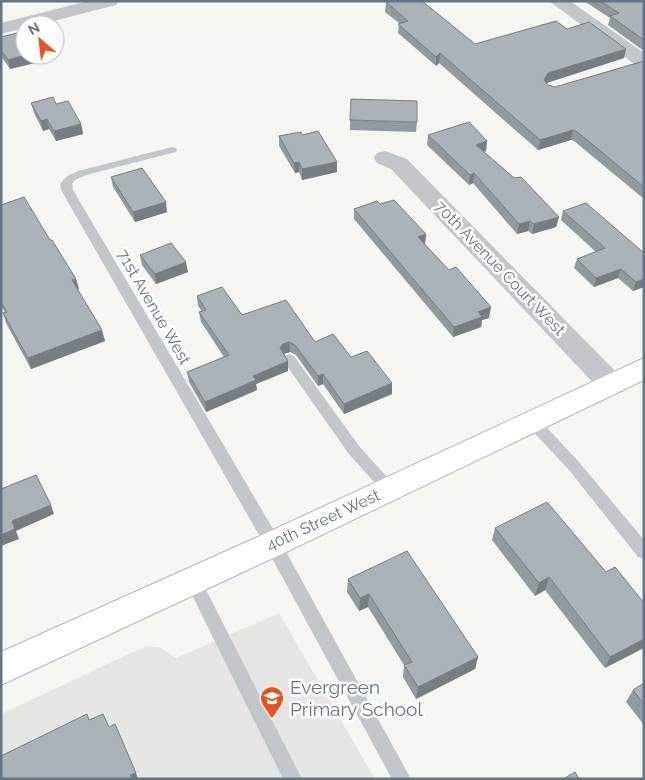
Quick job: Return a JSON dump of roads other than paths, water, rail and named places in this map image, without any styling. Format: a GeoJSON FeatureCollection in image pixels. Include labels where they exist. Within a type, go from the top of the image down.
{"type":"FeatureCollection","features":[{"type":"Feature","properties":{"kind":"main road","name":"40th Street West"},"geometry":{"type":"LineString","coordinates":[[1,670],[644,368]]}},
{"type":"Feature","properties":{"kind":"street"},"geometry":{"type":"LineString","coordinates":[[1,29],[110,1]]}},
{"type":"Feature","properties":{"kind":"street"},"geometry":{"type":"LineString","coordinates":[[558,1],[637,63]]}},
{"type":"Feature","properties":{"kind":"street","name":"70th Avenue Court West"},"geometry":{"type":"LineString","coordinates":[[385,158],[399,164],[610,384]]}},
{"type":"Feature","properties":{"kind":"lane","name":"71st Avenue West"},"geometry":{"type":"LineString","coordinates":[[172,150],[82,173],[71,178],[66,184],[67,190],[272,544],[402,779]]}},
{"type":"Feature","properties":{"kind":"lane"},"geometry":{"type":"LineString","coordinates":[[289,359],[354,450],[389,489]]}},
{"type":"Feature","properties":{"kind":"lane"},"geometry":{"type":"LineString","coordinates":[[532,421],[574,466],[644,552]]}},
{"type":"Feature","properties":{"kind":"lane"},"geometry":{"type":"LineString","coordinates":[[193,581],[293,779]]}},
{"type":"Feature","properties":{"kind":"place","name":"Evergreen Primary School"},"geometry":{"type":"Point","coordinates":[272,719]}}]}
